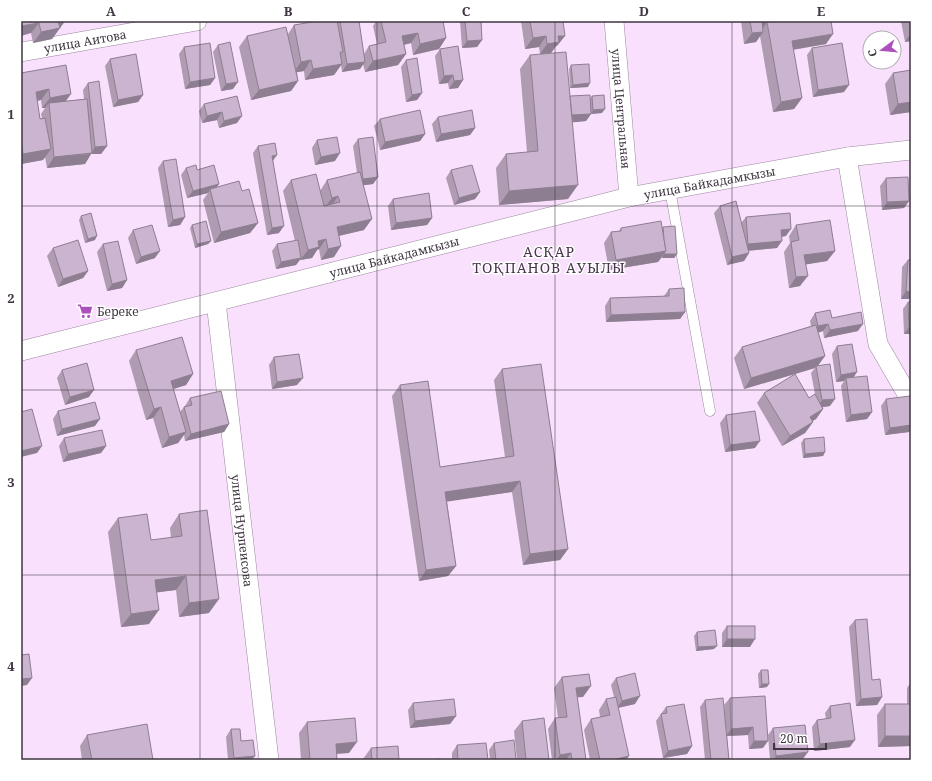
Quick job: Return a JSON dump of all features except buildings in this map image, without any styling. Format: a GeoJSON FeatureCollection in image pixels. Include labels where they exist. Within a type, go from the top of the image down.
{"type":"FeatureCollection","features":[{"type":"Feature","properties":{"kind":"street","name":"улица Аитова"},"geometry":{"type":"LineString","coordinates":[[21,52],[197,21]]}},
{"type":"Feature","properties":{"kind":"street","name":"улица Центральная"},"geometry":{"type":"LineString","coordinates":[[614,21],[630,197]]}},
{"type":"Feature","properties":{"kind":"street","name":"улица Байкадамкызы"},"geometry":{"type":"LineString","coordinates":[[21,351],[630,197],[847,157],[911,150]]}},
{"type":"Feature","properties":{"kind":"street"},"geometry":{"type":"LineString","coordinates":[[847,157],[878,344],[911,401]]}},
{"type":"Feature","properties":{"kind":"street","name":"улица Нурпеисова"},"geometry":{"type":"LineString","coordinates":[[216,302],[269,760]]}},
{"type":"Feature","properties":{"kind":"lane"},"geometry":{"type":"LineString","coordinates":[[670,190],[710,411]]}},
{"type":"Feature","properties":{"kind":"place","name":"Береке"},"geometry":{"type":"Point","coordinates":[85,311]}},
{"type":"Feature","properties":{"kind":"district","name":"АСҚАР ТОҚПАНОВ АУЫЛЫ"},"geometry":{"type":"Point","coordinates":[549,260]}}]}
